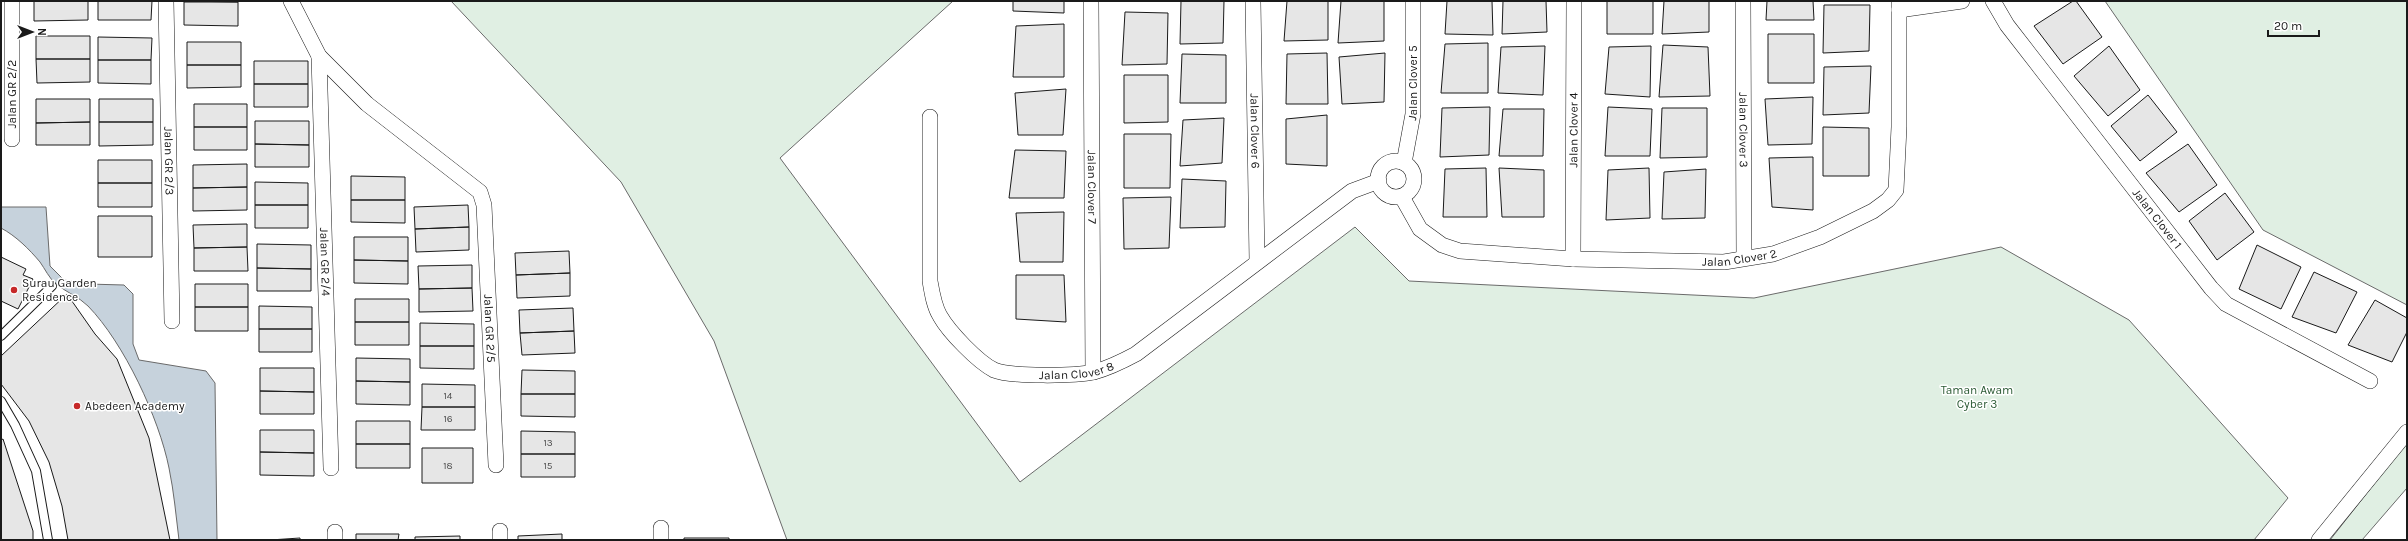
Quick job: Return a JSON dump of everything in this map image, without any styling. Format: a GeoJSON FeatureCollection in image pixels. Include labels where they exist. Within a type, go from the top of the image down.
{"type":"FeatureCollection","features":[{"type":"Feature","properties":{"kind":"street","name":"Jalan GR 2/2"},"geometry":{"type":"LineString","coordinates":[[12,1],[12,139]]}},
{"type":"Feature","properties":{"kind":"street","name":"Jalan GR 2/3"},"geometry":{"type":"LineString","coordinates":[[166,1],[172,321]]}},
{"type":"Feature","properties":{"kind":"street"},"geometry":{"type":"LineString","coordinates":[[290,1],[319,56]]}},
{"type":"Feature","properties":{"kind":"street","name":"Jalan Clover 7"},"geometry":{"type":"LineString","coordinates":[[1091,1],[1093,372]]}},
{"type":"Feature","properties":{"kind":"street","name":"Jalan Clover 6"},"geometry":{"type":"LineString","coordinates":[[1253,1],[1257,262]]}},
{"type":"Feature","properties":{"kind":"street","name":"Jalan Clover 5"},"geometry":{"type":"LineString","coordinates":[[1404,163],[1413,114],[1413,1]]}},
{"type":"Feature","properties":{"kind":"street","name":"Jalan Clover 4"},"geometry":{"type":"LineString","coordinates":[[1573,259],[1574,1]]}},
{"type":"Feature","properties":{"kind":"street","name":"Jalan Clover 3"},"geometry":{"type":"LineString","coordinates":[[1743,1],[1744,258]]}},
{"type":"Feature","properties":{"kind":"street"},"geometry":{"type":"LineString","coordinates":[[1899,6],[1962,1]]}},
{"type":"Feature","properties":{"kind":"street","name":"Jalan Clover 1"},"geometry":{"type":"LineString","coordinates":[[1992,1],[2012,31],[2206,282],[2226,304],[2370,381]]}},
{"type":"Feature","properties":{"kind":"street","name":"Jalan Clover 2"},"geometry":{"type":"LineString","coordinates":[[1402,197],[1420,229],[1442,245],[1460,251],[1573,259],[1724,262],[1773,254],[1820,237],[1872,211],[1888,200],[1896,190],[1900,127],[1899,6]]}},
{"type":"Feature","properties":{"kind":"street","name":"Jalan GR 2/5"},"geometry":{"type":"LineString","coordinates":[[319,56],[367,104],[480,192],[484,205],[496,465]]}},
{"type":"Feature","properties":{"kind":"street","name":"Jalan GR 2/4"},"geometry":{"type":"LineString","coordinates":[[319,56],[331,468]]}},
{"type":"Feature","properties":{"kind":"street","name":"Jalan Clover 8"},"geometry":{"type":"LineString","coordinates":[[930,117],[930,281],[933,299],[940,316],[975,357],[994,370],[1019,376],[1093,372],[1118,364],[1136,354],[1352,191],[1379,181]]}},
{"type":"Feature","properties":{"kind":"street"},"geometry":{"type":"LineString","coordinates":[[1394,161],[1404,163],[1409,167],[1414,178],[1411,189],[1402,197],[1386,194],[1379,181],[1384,166],[1394,161]]}},
{"type":"Feature","properties":{"kind":"street"},"geometry":{"type":"LineString","coordinates":[[2319,540],[2407,432]]}},
{"type":"Feature","properties":{"kind":"lane"},"geometry":{"type":"LineString","coordinates":[[1,336],[52,286]]}},
{"type":"Feature","properties":{"kind":"lane"},"geometry":{"type":"LineString","coordinates":[[1,401],[15,424],[36,471],[48,540]]}},
{"type":"Feature","properties":{"kind":"green space","name":"Taman Awam Cyber 3"},"geometry":{"type":"Polygon","coordinates":[[[451,1],[953,1],[780,158],[1020,482],[1355,227],[1409,281],[1754,298],[2001,247],[2129,320],[2288,498],[2254,540],[787,540],[714,341],[621,182],[451,1]]]}},
{"type":"Feature","properties":{"kind":"green space"},"geometry":{"type":"Polygon","coordinates":[[[2105,1],[2407,1],[2407,305],[2263,230],[2105,1]]]}},
{"type":"Feature","properties":{"kind":"green space"},"geometry":{"type":"Polygon","coordinates":[[[2407,442],[2407,488],[2362,540],[2330,540],[2407,442]]]}},
{"type":"Feature","properties":{"kind":"shaded area"},"geometry":{"type":"Polygon","coordinates":[[[1,207],[46,207],[50,266],[64,280],[87,284],[124,285],[133,294],[133,344],[139,360],[206,371],[215,383],[217,540],[179,540],[172,486],[164,448],[148,405],[127,360],[88,306],[56,284],[40,262],[27,248],[1,228],[1,207]]]}},
{"type":"Feature","properties":{"kind":"building"},"geometry":{"type":"Polygon","coordinates":[[[34,1],[88,1],[88,20],[34,21],[34,1]]]}},
{"type":"Feature","properties":{"kind":"building"},"geometry":{"type":"Polygon","coordinates":[[[98,1],[152,1],[151,20],[98,20],[98,1]]]}},
{"type":"Feature","properties":{"kind":"building"},"geometry":{"type":"Polygon","coordinates":[[[184,1],[238,1],[238,2],[184,1]]]}},
{"type":"Feature","properties":{"kind":"building"},"geometry":{"type":"Polygon","coordinates":[[[1013,1],[1064,1],[1064,13],[1013,11],[1013,1]]]}},
{"type":"Feature","properties":{"kind":"building"},"geometry":{"type":"Polygon","coordinates":[[[1181,1],[1224,1],[1223,43],[1180,44],[1181,1]]]}},
{"type":"Feature","properties":{"kind":"building"},"geometry":{"type":"Polygon","coordinates":[[[1287,1],[1328,1],[1328,40],[1284,41],[1287,1]]]}},
{"type":"Feature","properties":{"kind":"building"},"geometry":{"type":"Polygon","coordinates":[[[1341,1],[1384,1],[1384,41],[1338,43],[1341,1]]]}},
{"type":"Feature","properties":{"kind":"building"},"geometry":{"type":"Polygon","coordinates":[[[1447,1],[1492,1],[1493,35],[1445,34],[1447,1]]]}},
{"type":"Feature","properties":{"kind":"building"},"geometry":{"type":"Polygon","coordinates":[[[1503,1],[1546,1],[1547,32],[1502,34],[1503,1]]]}},
{"type":"Feature","properties":{"kind":"building"},"geometry":{"type":"Polygon","coordinates":[[[1607,1],[1653,1],[1653,34],[1607,34],[1607,1]]]}},
{"type":"Feature","properties":{"kind":"building"},"geometry":{"type":"Polygon","coordinates":[[[1664,1],[1709,1],[1709,32],[1662,34],[1664,1]]]}},
{"type":"Feature","properties":{"kind":"building"},"geometry":{"type":"Polygon","coordinates":[[[1767,1],[1813,1],[1814,20],[1766,20],[1767,1]]]}},
{"type":"Feature","properties":{"kind":"building"},"geometry":{"type":"Polygon","coordinates":[[[2073,1],[2076,1],[2102,37],[2063,64],[2034,26],[2073,1]]]}},
{"type":"Feature","properties":{"kind":"building"},"geometry":{"type":"Polygon","coordinates":[[[184,2],[238,2],[238,26],[184,25],[184,2]]]}},
{"type":"Feature","properties":{"kind":"building"},"geometry":{"type":"Polygon","coordinates":[[[1824,5],[1870,5],[1869,51],[1823,53],[1824,5]]]}},
{"type":"Feature","properties":{"kind":"building"},"geometry":{"type":"Polygon","coordinates":[[[1125,12],[1168,13],[1167,64],[1122,65],[1125,12]]]}},
{"type":"Feature","properties":{"kind":"building"},"geometry":{"type":"Polygon","coordinates":[[[1064,24],[1064,77],[1013,77],[1016,26],[1064,24]]]}},
{"type":"Feature","properties":{"kind":"building"},"geometry":{"type":"Polygon","coordinates":[[[1768,34],[1814,34],[1814,83],[1768,83],[1768,34]]]}},
{"type":"Feature","properties":{"kind":"building"},"geometry":{"type":"Polygon","coordinates":[[[36,36],[90,36],[90,59],[36,59],[36,36]]]}},
{"type":"Feature","properties":{"kind":"building"},"geometry":{"type":"Polygon","coordinates":[[[98,37],[152,38],[151,60],[98,60],[98,37]]]}},
{"type":"Feature","properties":{"kind":"building"},"geometry":{"type":"Polygon","coordinates":[[[187,42],[241,42],[241,65],[187,65],[187,42]]]}},
{"type":"Feature","properties":{"kind":"building"},"geometry":{"type":"Polygon","coordinates":[[[1488,43],[1488,93],[1441,93],[1445,44],[1488,43]]]}},
{"type":"Feature","properties":{"kind":"building"},"geometry":{"type":"Polygon","coordinates":[[[1663,45],[1708,47],[1710,96],[1659,97],[1663,45]]]}},
{"type":"Feature","properties":{"kind":"building"},"geometry":{"type":"Polygon","coordinates":[[[1545,46],[1543,95],[1498,93],[1501,47],[1545,46]]]}},
{"type":"Feature","properties":{"kind":"building"},"geometry":{"type":"Polygon","coordinates":[[[1651,46],[1650,97],[1605,94],[1609,47],[1651,46]]]}},
{"type":"Feature","properties":{"kind":"building"},"geometry":{"type":"Polygon","coordinates":[[[2109,46],[2140,90],[2108,116],[2074,76],[2109,46]]]}},
{"type":"Feature","properties":{"kind":"building"},"geometry":{"type":"Polygon","coordinates":[[[1327,53],[1328,104],[1286,104],[1287,54],[1327,53]]]}},
{"type":"Feature","properties":{"kind":"building"},"geometry":{"type":"Polygon","coordinates":[[[1385,53],[1384,102],[1342,104],[1339,57],[1385,53]]]}},
{"type":"Feature","properties":{"kind":"building"},"geometry":{"type":"Polygon","coordinates":[[[1182,54],[1226,55],[1226,103],[1180,103],[1182,54]]]}},
{"type":"Feature","properties":{"kind":"building"},"geometry":{"type":"Polygon","coordinates":[[[36,59],[90,59],[90,82],[37,83],[36,59]]]}},
{"type":"Feature","properties":{"kind":"building"},"geometry":{"type":"Polygon","coordinates":[[[98,60],[151,60],[151,84],[98,83],[98,60]]]}},
{"type":"Feature","properties":{"kind":"building"},"geometry":{"type":"Polygon","coordinates":[[[254,61],[308,61],[308,84],[254,84],[254,61]]]}},
{"type":"Feature","properties":{"kind":"building"},"geometry":{"type":"Polygon","coordinates":[[[187,65],[241,65],[241,87],[187,88],[187,65]]]}},
{"type":"Feature","properties":{"kind":"building"},"geometry":{"type":"Polygon","coordinates":[[[1871,66],[1869,113],[1823,115],[1824,67],[1871,66]]]}},
{"type":"Feature","properties":{"kind":"building"},"geometry":{"type":"Polygon","coordinates":[[[1124,75],[1168,75],[1168,122],[1124,123],[1124,75]]]}},
{"type":"Feature","properties":{"kind":"building"},"geometry":{"type":"Polygon","coordinates":[[[254,84],[308,84],[308,107],[254,107],[254,84]]]}},
{"type":"Feature","properties":{"kind":"building"},"geometry":{"type":"Polygon","coordinates":[[[1066,89],[1063,135],[1018,135],[1015,93],[1066,89]]]}},
{"type":"Feature","properties":{"kind":"building"},"geometry":{"type":"Polygon","coordinates":[[[2148,95],[2177,132],[2140,161],[2111,126],[2148,95]]]}},
{"type":"Feature","properties":{"kind":"building"},"geometry":{"type":"Polygon","coordinates":[[[1813,97],[1812,144],[1768,145],[1765,99],[1813,97]]]}},
{"type":"Feature","properties":{"kind":"building"},"geometry":{"type":"Polygon","coordinates":[[[36,99],[90,99],[90,122],[36,123],[36,99]]]}},
{"type":"Feature","properties":{"kind":"building"},"geometry":{"type":"Polygon","coordinates":[[[99,99],[153,99],[153,122],[99,122],[99,99]]]}},
{"type":"Feature","properties":{"kind":"building"},"geometry":{"type":"Polygon","coordinates":[[[194,104],[247,104],[247,127],[194,127],[194,104]]]}},
{"type":"Feature","properties":{"kind":"building"},"geometry":{"type":"Polygon","coordinates":[[[1490,107],[1489,155],[1440,157],[1442,108],[1490,107]]]}},
{"type":"Feature","properties":{"kind":"building"},"geometry":{"type":"Polygon","coordinates":[[[1608,107],[1652,109],[1650,156],[1605,156],[1608,107]]]}},
{"type":"Feature","properties":{"kind":"building"},"geometry":{"type":"Polygon","coordinates":[[[1662,108],[1707,108],[1707,157],[1660,158],[1662,108]]]}},
{"type":"Feature","properties":{"kind":"building"},"geometry":{"type":"Polygon","coordinates":[[[1503,109],[1544,109],[1543,156],[1499,156],[1503,109]]]}},
{"type":"Feature","properties":{"kind":"building"},"geometry":{"type":"Polygon","coordinates":[[[1327,115],[1327,166],[1286,164],[1286,119],[1327,115]]]}},
{"type":"Feature","properties":{"kind":"building"},"geometry":{"type":"Polygon","coordinates":[[[1224,118],[1222,163],[1180,166],[1183,120],[1224,118]]]}},
{"type":"Feature","properties":{"kind":"building"},"geometry":{"type":"Polygon","coordinates":[[[255,121],[309,121],[309,145],[255,144],[255,121]]]}},
{"type":"Feature","properties":{"kind":"building"},"geometry":{"type":"Polygon","coordinates":[[[90,122],[90,145],[36,145],[36,123],[90,122]]]}},
{"type":"Feature","properties":{"kind":"building"},"geometry":{"type":"Polygon","coordinates":[[[99,122],[153,122],[153,145],[99,146],[99,122]]]}},
{"type":"Feature","properties":{"kind":"building"},"geometry":{"type":"Polygon","coordinates":[[[194,127],[247,127],[247,150],[194,150],[194,127]]]}},
{"type":"Feature","properties":{"kind":"building"},"geometry":{"type":"Polygon","coordinates":[[[1823,127],[1869,128],[1869,176],[1823,176],[1823,127]]]}},
{"type":"Feature","properties":{"kind":"building"},"geometry":{"type":"Polygon","coordinates":[[[1124,134],[1171,134],[1170,188],[1124,188],[1124,134]]]}},
{"type":"Feature","properties":{"kind":"building"},"geometry":{"type":"Polygon","coordinates":[[[255,144],[309,145],[309,167],[255,167],[255,144]]]}},
{"type":"Feature","properties":{"kind":"building"},"geometry":{"type":"Polygon","coordinates":[[[2188,144],[2217,185],[2179,212],[2146,173],[2188,144]]]}},
{"type":"Feature","properties":{"kind":"building"},"geometry":{"type":"Polygon","coordinates":[[[1015,150],[1066,151],[1064,198],[1009,198],[1015,150]]]}},
{"type":"Feature","properties":{"kind":"building"},"geometry":{"type":"Polygon","coordinates":[[[1813,157],[1813,210],[1772,207],[1769,158],[1813,157]]]}},
{"type":"Feature","properties":{"kind":"building"},"geometry":{"type":"Polygon","coordinates":[[[98,160],[152,160],[152,183],[98,183],[98,160]]]}},
{"type":"Feature","properties":{"kind":"building"},"geometry":{"type":"Polygon","coordinates":[[[247,164],[247,187],[193,188],[193,165],[247,164]]]}},
{"type":"Feature","properties":{"kind":"building"},"geometry":{"type":"Polygon","coordinates":[[[1486,168],[1487,217],[1443,217],[1445,169],[1486,168]]]}},
{"type":"Feature","properties":{"kind":"building"},"geometry":{"type":"Polygon","coordinates":[[[1499,168],[1544,170],[1544,217],[1502,217],[1499,168]]]}},
{"type":"Feature","properties":{"kind":"building"},"geometry":{"type":"Polygon","coordinates":[[[1649,168],[1650,218],[1606,220],[1608,170],[1649,168]]]}},
{"type":"Feature","properties":{"kind":"building"},"geometry":{"type":"Polygon","coordinates":[[[1706,169],[1705,218],[1662,219],[1664,172],[1706,169]]]}},
{"type":"Feature","properties":{"kind":"building"},"geometry":{"type":"Polygon","coordinates":[[[351,176],[405,177],[405,200],[351,200],[351,176]]]}},
{"type":"Feature","properties":{"kind":"building"},"geometry":{"type":"Polygon","coordinates":[[[1182,179],[1226,181],[1225,227],[1180,228],[1182,179]]]}},
{"type":"Feature","properties":{"kind":"building"},"geometry":{"type":"Polygon","coordinates":[[[255,182],[308,183],[308,205],[255,205],[255,182]]]}},
{"type":"Feature","properties":{"kind":"building"},"geometry":{"type":"Polygon","coordinates":[[[98,183],[152,183],[152,207],[98,207],[98,183]]]}},
{"type":"Feature","properties":{"kind":"building"},"geometry":{"type":"Polygon","coordinates":[[[247,187],[247,210],[193,211],[193,188],[247,187]]]}},
{"type":"Feature","properties":{"kind":"building"},"geometry":{"type":"Polygon","coordinates":[[[2225,193],[2254,232],[2217,260],[2189,221],[2225,193]]]}},
{"type":"Feature","properties":{"kind":"building"},"geometry":{"type":"Polygon","coordinates":[[[1171,197],[1169,248],[1124,249],[1123,198],[1171,197]]]}},
{"type":"Feature","properties":{"kind":"building"},"geometry":{"type":"Polygon","coordinates":[[[351,200],[405,200],[405,223],[351,222],[351,200]]]}},
{"type":"Feature","properties":{"kind":"building"},"geometry":{"type":"Polygon","coordinates":[[[255,205],[308,205],[308,228],[255,228],[255,205]]]}},
{"type":"Feature","properties":{"kind":"building"},"geometry":{"type":"Polygon","coordinates":[[[468,205],[469,227],[415,229],[414,207],[468,205]]]}},
{"type":"Feature","properties":{"kind":"building"},"geometry":{"type":"Polygon","coordinates":[[[1064,212],[1063,262],[1020,262],[1016,213],[1064,212]]]}},
{"type":"Feature","properties":{"kind":"building"},"geometry":{"type":"Polygon","coordinates":[[[98,216],[152,216],[152,257],[98,257],[98,216]]]}},
{"type":"Feature","properties":{"kind":"building"},"geometry":{"type":"Polygon","coordinates":[[[247,224],[247,247],[194,248],[193,225],[247,224]]]}},
{"type":"Feature","properties":{"kind":"building"},"geometry":{"type":"Polygon","coordinates":[[[469,227],[469,250],[416,252],[415,229],[469,227]]]}},
{"type":"Feature","properties":{"kind":"building"},"geometry":{"type":"Polygon","coordinates":[[[354,237],[408,237],[408,261],[354,260],[354,237]]]}},
{"type":"Feature","properties":{"kind":"building"},"geometry":{"type":"Polygon","coordinates":[[[257,244],[311,245],[311,269],[257,268],[257,244]]]}},
{"type":"Feature","properties":{"kind":"building"},"geometry":{"type":"Polygon","coordinates":[[[2257,245],[2301,267],[2281,309],[2239,289],[2257,245]]]}},
{"type":"Feature","properties":{"kind":"building"},"geometry":{"type":"Polygon","coordinates":[[[247,247],[248,271],[194,271],[194,248],[247,247]]]}},
{"type":"Feature","properties":{"kind":"building"},"geometry":{"type":"Polygon","coordinates":[[[569,251],[570,273],[516,275],[515,253],[569,251]]]}},
{"type":"Feature","properties":{"kind":"building","name":"Surau Garden Residence"},"geometry":{"type":"Polygon","coordinates":[[[1,257],[26,269],[23,275],[33,279],[18,309],[1,301],[1,257]]]}},
{"type":"Feature","properties":{"kind":"building"},"geometry":{"type":"Polygon","coordinates":[[[354,260],[408,261],[408,284],[354,283],[354,260]]]}},
{"type":"Feature","properties":{"kind":"building"},"geometry":{"type":"Polygon","coordinates":[[[472,265],[472,288],[419,289],[418,266],[472,265]]]}},
{"type":"Feature","properties":{"kind":"building"},"geometry":{"type":"Polygon","coordinates":[[[257,268],[311,269],[311,291],[257,291],[257,268]]]}},
{"type":"Feature","properties":{"kind":"building"},"geometry":{"type":"Polygon","coordinates":[[[2314,272],[2357,292],[2336,333],[2292,317],[2314,272]]]}},
{"type":"Feature","properties":{"kind":"building"},"geometry":{"type":"Polygon","coordinates":[[[570,273],[570,296],[517,298],[516,275],[570,273]]]}},
{"type":"Feature","properties":{"kind":"building"},"geometry":{"type":"Polygon","coordinates":[[[1016,275],[1064,275],[1066,322],[1016,319],[1016,275]]]}},
{"type":"Feature","properties":{"kind":"building"},"geometry":{"type":"Polygon","coordinates":[[[195,284],[248,284],[248,307],[195,307],[195,284]]]}},
{"type":"Feature","properties":{"kind":"building"},"geometry":{"type":"Polygon","coordinates":[[[472,288],[473,311],[419,312],[419,289],[472,288]]]}},
{"type":"Feature","properties":{"kind":"building","name":"Abedeen Academy"},"geometry":{"type":"Polygon","coordinates":[[[67,294],[95,334],[117,359],[149,438],[170,540],[68,540],[62,506],[49,462],[29,421],[1,384],[1,356],[67,294]]]}},
{"type":"Feature","properties":{"kind":"building"},"geometry":{"type":"Polygon","coordinates":[[[355,299],[409,299],[409,322],[355,322],[355,299]]]}},
{"type":"Feature","properties":{"kind":"building"},"geometry":{"type":"Polygon","coordinates":[[[2375,300],[2407,318],[2407,332],[2392,362],[2348,345],[2375,300]]]}},
{"type":"Feature","properties":{"kind":"building"},"geometry":{"type":"Polygon","coordinates":[[[259,306],[312,307],[312,329],[259,329],[259,306]]]}},
{"type":"Feature","properties":{"kind":"building"},"geometry":{"type":"Polygon","coordinates":[[[195,307],[248,307],[248,331],[195,331],[195,307]]]}},
{"type":"Feature","properties":{"kind":"building"},"geometry":{"type":"Polygon","coordinates":[[[573,308],[574,331],[520,333],[519,310],[573,308]]]}},
{"type":"Feature","properties":{"kind":"building"},"geometry":{"type":"Polygon","coordinates":[[[355,322],[409,322],[409,345],[355,345],[355,322]]]}},
{"type":"Feature","properties":{"kind":"building"},"geometry":{"type":"Polygon","coordinates":[[[420,323],[474,324],[474,346],[420,346],[420,323]]]}},
{"type":"Feature","properties":{"kind":"building"},"geometry":{"type":"Polygon","coordinates":[[[259,329],[312,329],[312,352],[259,352],[259,329]]]}},
{"type":"Feature","properties":{"kind":"building"},"geometry":{"type":"Polygon","coordinates":[[[574,331],[575,353],[522,355],[520,333],[574,331]]]}},
{"type":"Feature","properties":{"kind":"building"},"geometry":{"type":"Polygon","coordinates":[[[420,346],[474,346],[474,369],[420,368],[420,346]]]}},
{"type":"Feature","properties":{"kind":"building"},"geometry":{"type":"Polygon","coordinates":[[[356,358],[410,359],[410,382],[356,381],[356,358]]]}},
{"type":"Feature","properties":{"kind":"building"},"geometry":{"type":"Polygon","coordinates":[[[260,368],[314,368],[314,392],[260,391],[260,368]]]}},
{"type":"Feature","properties":{"kind":"building"},"geometry":{"type":"Polygon","coordinates":[[[522,370],[575,371],[575,394],[521,394],[522,370]]]}},
{"type":"Feature","properties":{"kind":"building"},"geometry":{"type":"Polygon","coordinates":[[[356,381],[410,382],[410,405],[356,404],[356,381]]]}},
{"type":"Feature","properties":{"kind":"building"},"geometry":{"type":"Polygon","coordinates":[[[422,384],[475,385],[475,407],[422,407],[422,384]]]}},
{"type":"Feature","properties":{"kind":"building"},"geometry":{"type":"Polygon","coordinates":[[[260,391],[314,392],[314,414],[260,414],[260,391]]]}},
{"type":"Feature","properties":{"kind":"building"},"geometry":{"type":"Polygon","coordinates":[[[521,394],[575,394],[575,417],[521,416],[521,394]]]}},
{"type":"Feature","properties":{"kind":"building"},"geometry":{"type":"Polygon","coordinates":[[[422,407],[475,407],[475,430],[421,430],[422,407]]]}},
{"type":"Feature","properties":{"kind":"building"},"geometry":{"type":"Polygon","coordinates":[[[356,421],[410,421],[410,444],[356,444],[356,421]]]}},
{"type":"Feature","properties":{"kind":"building"},"geometry":{"type":"Polygon","coordinates":[[[260,430],[314,430],[314,453],[260,452],[260,430]]]}},
{"type":"Feature","properties":{"kind":"building"},"geometry":{"type":"Polygon","coordinates":[[[521,431],[575,432],[575,454],[521,454],[521,431]]]}},
{"type":"Feature","properties":{"kind":"building"},"geometry":{"type":"Polygon","coordinates":[[[3,439],[33,531],[33,540],[1,540],[1,440],[3,439]]]}},
{"type":"Feature","properties":{"kind":"building"},"geometry":{"type":"Polygon","coordinates":[[[356,444],[410,444],[410,468],[356,468],[356,444]]]}},
{"type":"Feature","properties":{"kind":"building"},"geometry":{"type":"Polygon","coordinates":[[[422,448],[473,448],[473,483],[422,483],[422,448]]]}},
{"type":"Feature","properties":{"kind":"building"},"geometry":{"type":"Polygon","coordinates":[[[260,452],[314,453],[314,476],[260,475],[260,452]]]}},
{"type":"Feature","properties":{"kind":"building"},"geometry":{"type":"Polygon","coordinates":[[[521,454],[575,454],[575,477],[521,477],[521,454]]]}},
{"type":"Feature","properties":{"kind":"building"},"geometry":{"type":"Polygon","coordinates":[[[356,534],[399,534],[398,540],[356,540],[356,534]]]}},
{"type":"Feature","properties":{"kind":"building"},"geometry":{"type":"Polygon","coordinates":[[[562,534],[562,540],[518,540],[518,536],[562,534]]]}},
{"type":"Feature","properties":{"kind":"building"},"geometry":{"type":"Polygon","coordinates":[[[460,536],[460,540],[415,540],[415,537],[460,536]]]}},
{"type":"Feature","properties":{"kind":"building"},"geometry":{"type":"Polygon","coordinates":[[[300,538],[300,540],[270,540],[300,538]]]}},
{"type":"Feature","properties":{"kind":"building"},"geometry":{"type":"Polygon","coordinates":[[[684,538],[729,538],[729,540],[684,540],[684,538]]]}},
{"type":"Feature","properties":{"kind":"place","name":"Surau Garden Residence"},"geometry":{"type":"Point","coordinates":[14,290]}},
{"type":"Feature","properties":{"kind":"place","name":"Abedeen Academy"},"geometry":{"type":"Point","coordinates":[77,406]}}]}
